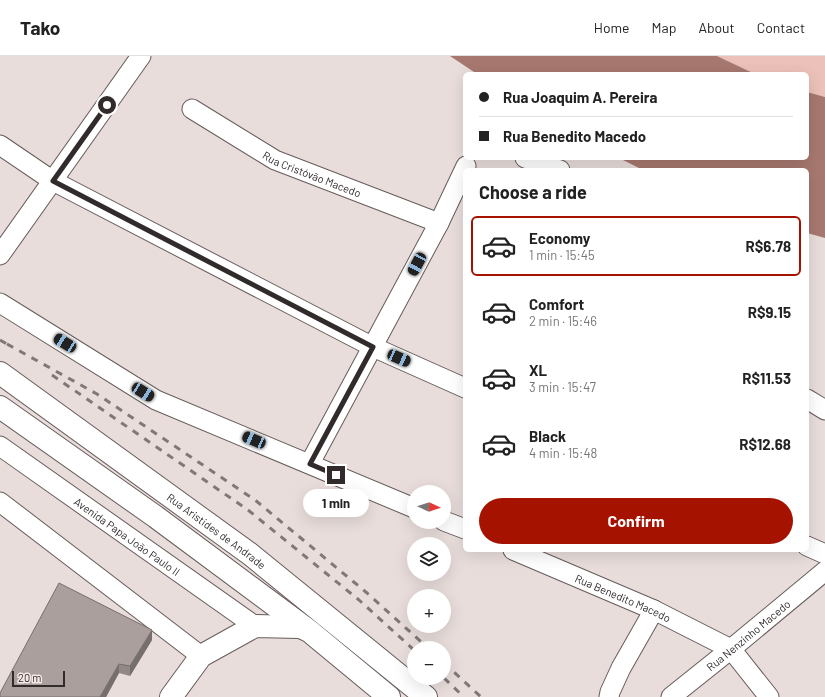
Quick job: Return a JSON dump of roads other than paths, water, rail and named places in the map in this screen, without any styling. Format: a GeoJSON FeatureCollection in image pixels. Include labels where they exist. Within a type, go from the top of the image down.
{"type":"FeatureCollection","features":[{"type":"Feature","properties":{"kind":"main road","name":"Rua Aristides de Andrade"},"geometry":{"type":"LineString","coordinates":[[0,373],[250,554],[426,697]]}},
{"type":"Feature","properties":{"kind":"main road"},"geometry":{"type":"LineString","coordinates":[[0,407],[156,518],[308,630],[389,697]]}},
{"type":"Feature","properties":{"kind":"main road"},"geometry":{"type":"LineString","coordinates":[[171,697],[201,656],[255,626],[300,628],[308,630]]}},
{"type":"Feature","properties":{"kind":"street"},"geometry":{"type":"LineString","coordinates":[[0,255],[142,56]]}},
{"type":"Feature","properties":{"kind":"street","name":"Rua Cristóvão Macedo"},"geometry":{"type":"LineString","coordinates":[[192,109],[275,160],[439,223]]}},
{"type":"Feature","properties":{"kind":"street"},"geometry":{"type":"LineString","coordinates":[[0,145],[53,181],[373,347],[463,387]]}},
{"type":"Feature","properties":{"kind":"street"},"geometry":{"type":"LineString","coordinates":[[531,160],[554,168]]}},
{"type":"Feature","properties":{"kind":"street"},"geometry":{"type":"LineString","coordinates":[[310,464],[439,223],[463,172]]}},
{"type":"Feature","properties":{"kind":"street"},"geometry":{"type":"LineString","coordinates":[[0,303],[156,400],[407,505]]}},
{"type":"Feature","properties":{"kind":"street"},"geometry":{"type":"LineString","coordinates":[[809,400],[825,410]]}},
{"type":"Feature","properties":{"kind":"street","name":"Avenida Papa João Paulo II"},"geometry":{"type":"LineString","coordinates":[[0,446],[255,626]]}},
{"type":"Feature","properties":{"kind":"street"},"geometry":{"type":"LineString","coordinates":[[0,502],[201,656]]}},
{"type":"Feature","properties":{"kind":"street"},"geometry":{"type":"LineString","coordinates":[[451,523],[463,529]]}},
{"type":"Feature","properties":{"kind":"street"},"geometry":{"type":"LineString","coordinates":[[809,547],[825,554]]}},
{"type":"Feature","properties":{"kind":"street","name":"Rua Benedito Macedo"},"geometry":{"type":"LineString","coordinates":[[518,552],[654,610],[732,649]]}},
{"type":"Feature","properties":{"kind":"street","name":"Rua Nenzinho Macedo"},"geometry":{"type":"LineString","coordinates":[[671,697],[732,649],[825,571]]}},
{"type":"Feature","properties":{"kind":"street"},"geometry":{"type":"LineString","coordinates":[[609,697],[621,668],[654,610]]}},
{"type":"Feature","properties":{"kind":"street"},"geometry":{"type":"LineString","coordinates":[[732,649],[769,697]]}},
{"type":"Feature","properties":{"kind":"railway"},"geometry":{"type":"LineString","coordinates":[[0,340],[12,347]]}},
{"type":"Feature","properties":{"kind":"railway"},"geometry":{"type":"LineString","coordinates":[[7,344],[97,394],[255,500],[367,593],[420,641]]}},
{"type":"Feature","properties":{"kind":"railway"},"geometry":{"type":"LineString","coordinates":[[52,375],[248,510],[359,600],[407,644]]}},
{"type":"Feature","properties":{"kind":"railway"},"geometry":{"type":"LineString","coordinates":[[451,669],[481,697]]}},
{"type":"Feature","properties":{"kind":"railway"},"geometry":{"type":"LineString","coordinates":[[451,685],[464,697]]}}]}
